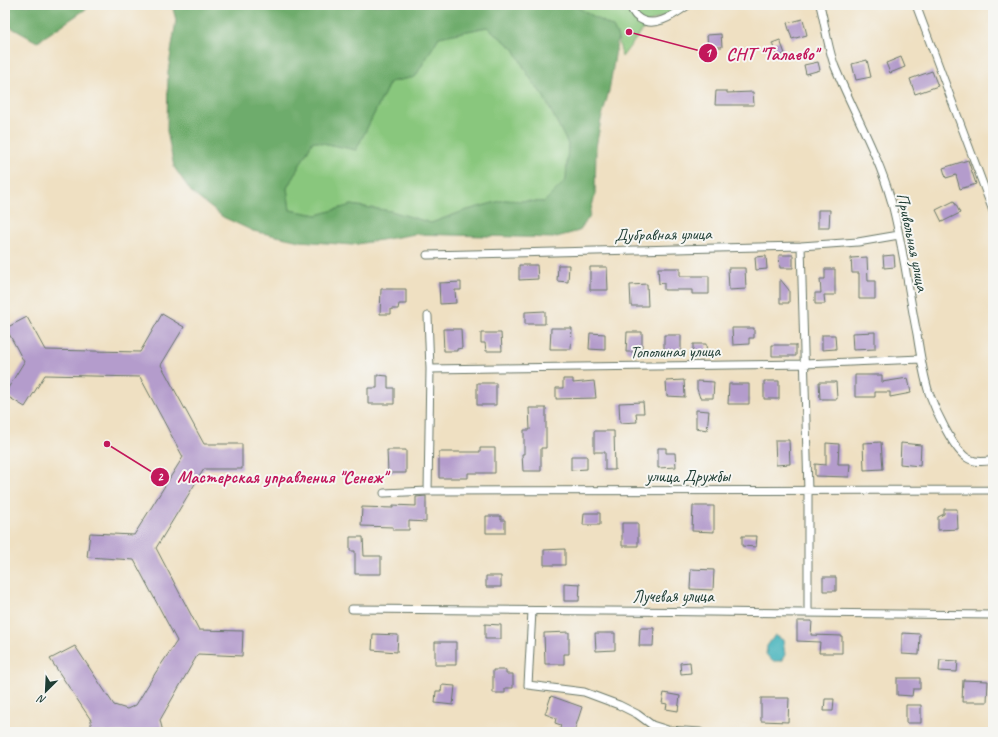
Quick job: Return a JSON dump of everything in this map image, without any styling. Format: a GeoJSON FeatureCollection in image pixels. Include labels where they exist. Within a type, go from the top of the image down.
{"type":"FeatureCollection","features":[{"type":"Feature","properties":{"kind":"street"},"geometry":{"type":"LineString","coordinates":[[629,5],[635,16],[648,23],[656,23],[677,13],[688,5]]}},
{"type":"Feature","properties":{"kind":"street","name":"Привольная улица"},"geometry":{"type":"LineString","coordinates":[[820,5],[834,65],[881,171],[891,200],[899,235],[921,359],[929,393],[954,445],[969,459],[981,462],[993,460]]}},
{"type":"Feature","properties":{"kind":"street"},"geometry":{"type":"LineString","coordinates":[[916,5],[993,211]]}},
{"type":"Feature","properties":{"kind":"street","name":"Дубравная улица"},"geometry":{"type":"LineString","coordinates":[[427,255],[801,246],[858,242],[899,235]]}},
{"type":"Feature","properties":{"kind":"street"},"geometry":{"type":"LineString","coordinates":[[801,246],[808,491],[808,611]]}},
{"type":"Feature","properties":{"kind":"street"},"geometry":{"type":"LineString","coordinates":[[428,316],[430,369],[428,492]]}},
{"type":"Feature","properties":{"kind":"street","name":"Тополиная улица"},"geometry":{"type":"LineString","coordinates":[[430,369],[804,364],[921,359]]}},
{"type":"Feature","properties":{"kind":"street","name":"улица Дружбы"},"geometry":{"type":"LineString","coordinates":[[384,493],[993,489]]}},
{"type":"Feature","properties":{"kind":"street","name":"Лучевая улица"},"geometry":{"type":"LineString","coordinates":[[352,609],[532,611],[808,611],[993,615]]}},
{"type":"Feature","properties":{"kind":"street"},"geometry":{"type":"LineString","coordinates":[[532,611],[528,685],[584,692],[631,711],[652,725],[668,730],[700,732]]}},
{"type":"Feature","properties":{"kind":"green space"},"geometry":{"type":"Polygon","coordinates":[[[5,5],[92,5],[37,42],[5,24],[5,5]]]}},
{"type":"Feature","properties":{"kind":"green space"},"geometry":{"type":"Polygon","coordinates":[[[172,5],[573,5],[613,27],[618,37],[609,91],[601,120],[596,147],[595,195],[589,217],[579,231],[553,238],[415,234],[352,245],[300,241],[253,231],[223,217],[192,193],[174,167],[167,131],[168,72],[176,20],[172,5]],[[487,27],[439,37],[415,77],[390,82],[356,150],[313,141],[287,188],[290,210],[317,215],[351,205],[391,211],[431,223],[464,211],[504,200],[544,202],[566,180],[568,144],[544,97],[528,75],[514,49],[487,27]]]}},
{"type":"Feature","properties":{"kind":"green space"},"geometry":{"type":"Polygon","coordinates":[[[573,5],[688,5],[648,23],[622,57],[618,37],[613,27],[573,5]]]}},
{"type":"Feature","properties":{"kind":"green space"},"geometry":{"type":"Polygon","coordinates":[[[487,27],[514,49],[528,75],[544,97],[568,144],[566,180],[544,202],[504,200],[464,211],[431,223],[391,211],[352,205],[317,215],[290,210],[287,188],[313,141],[356,150],[390,82],[415,77],[439,37],[487,27]]]}},
{"type":"Feature","properties":{"kind":"water"},"geometry":{"type":"Polygon","coordinates":[[[775,635],[783,640],[785,655],[781,661],[772,661],[766,654],[767,646],[775,635]]]}},
{"type":"Feature","properties":{"kind":"building"},"geometry":{"type":"Polygon","coordinates":[[[803,19],[807,35],[792,39],[787,23],[803,19]]]}},
{"type":"Feature","properties":{"kind":"building"},"geometry":{"type":"Polygon","coordinates":[[[721,34],[722,47],[708,47],[707,35],[721,34]]]}},
{"type":"Feature","properties":{"kind":"building"},"geometry":{"type":"Polygon","coordinates":[[[780,40],[785,54],[777,57],[772,43],[780,40]]]}},
{"type":"Feature","properties":{"kind":"building"},"geometry":{"type":"Polygon","coordinates":[[[901,57],[905,67],[890,73],[886,63],[901,57]]]}},
{"type":"Feature","properties":{"kind":"building"},"geometry":{"type":"Polygon","coordinates":[[[867,60],[871,77],[856,80],[852,64],[867,60]]]}},
{"type":"Feature","properties":{"kind":"building"},"geometry":{"type":"Polygon","coordinates":[[[818,62],[820,70],[806,74],[804,65],[818,62]]]}},
{"type":"Feature","properties":{"kind":"building"},"geometry":{"type":"Polygon","coordinates":[[[932,71],[938,86],[915,94],[910,79],[932,71]]]}},
{"type":"Feature","properties":{"kind":"building"},"geometry":{"type":"Polygon","coordinates":[[[716,91],[727,91],[727,93],[753,92],[754,105],[715,105],[716,91]]]}},
{"type":"Feature","properties":{"kind":"building"},"geometry":{"type":"Polygon","coordinates":[[[968,160],[976,184],[960,189],[956,175],[946,178],[943,168],[968,160]]]}},
{"type":"Feature","properties":{"kind":"building"},"geometry":{"type":"Polygon","coordinates":[[[954,201],[960,213],[942,222],[936,210],[954,201]]]}},
{"type":"Feature","properties":{"kind":"building"},"geometry":{"type":"Polygon","coordinates":[[[818,210],[830,210],[829,228],[818,228],[818,210]]]}},
{"type":"Feature","properties":{"kind":"building"},"geometry":{"type":"Polygon","coordinates":[[[779,255],[793,255],[793,268],[780,268],[779,255]]]}},
{"type":"Feature","properties":{"kind":"building"},"geometry":{"type":"Polygon","coordinates":[[[894,255],[895,267],[884,268],[883,256],[894,255]]]}},
{"type":"Feature","properties":{"kind":"building"},"geometry":{"type":"Polygon","coordinates":[[[766,256],[767,269],[756,270],[755,257],[766,256]]]}},
{"type":"Feature","properties":{"kind":"building"},"geometry":{"type":"Polygon","coordinates":[[[867,257],[868,281],[875,281],[875,299],[859,299],[859,273],[852,273],[851,258],[867,257]]]}},
{"type":"Feature","properties":{"kind":"building"},"geometry":{"type":"Polygon","coordinates":[[[519,265],[537,265],[538,279],[519,280],[519,265]]]}},
{"type":"Feature","properties":{"kind":"building"},"geometry":{"type":"Polygon","coordinates":[[[558,265],[569,265],[568,282],[557,281],[558,265]]]}},
{"type":"Feature","properties":{"kind":"building"},"geometry":{"type":"Polygon","coordinates":[[[590,267],[607,267],[608,290],[590,290],[590,267]]]}},
{"type":"Feature","properties":{"kind":"building"},"geometry":{"type":"Polygon","coordinates":[[[658,268],[680,268],[680,276],[709,276],[709,294],[692,294],[692,290],[664,290],[664,283],[659,284],[658,268]]]}},
{"type":"Feature","properties":{"kind":"building"},"geometry":{"type":"Polygon","coordinates":[[[728,268],[745,268],[746,289],[729,290],[728,268]]]}},
{"type":"Feature","properties":{"kind":"building"},"geometry":{"type":"Polygon","coordinates":[[[825,269],[835,269],[835,295],[824,295],[825,304],[815,304],[815,293],[821,293],[820,279],[825,279],[825,269]]]}},
{"type":"Feature","properties":{"kind":"building"},"geometry":{"type":"Polygon","coordinates":[[[780,279],[789,290],[789,303],[780,303],[780,279]]]}},
{"type":"Feature","properties":{"kind":"building"},"geometry":{"type":"Polygon","coordinates":[[[461,282],[461,290],[455,290],[456,303],[440,304],[439,283],[461,282]]]}},
{"type":"Feature","properties":{"kind":"building"},"geometry":{"type":"Polygon","coordinates":[[[647,284],[648,306],[631,306],[630,285],[647,284]]]}},
{"type":"Feature","properties":{"kind":"building"},"geometry":{"type":"Polygon","coordinates":[[[381,289],[406,289],[406,304],[399,304],[398,309],[391,309],[391,314],[380,314],[381,289]]]}},
{"type":"Feature","properties":{"kind":"building"},"geometry":{"type":"Polygon","coordinates":[[[545,311],[545,324],[525,324],[525,312],[545,311]]]}},
{"type":"Feature","properties":{"kind":"building"},"geometry":{"type":"Polygon","coordinates":[[[162,314],[184,327],[161,365],[204,444],[242,444],[242,469],[204,469],[156,548],[199,630],[243,631],[242,656],[198,654],[160,720],[163,732],[88,732],[91,727],[91,720],[50,659],[75,646],[114,705],[127,709],[136,705],[177,641],[134,560],[87,557],[90,533],[134,535],[183,457],[140,377],[45,375],[25,407],[5,395],[24,362],[6,328],[27,317],[45,350],[140,352],[162,314]]]}},
{"type":"Feature","properties":{"kind":"building"},"geometry":{"type":"Polygon","coordinates":[[[551,328],[572,328],[571,349],[550,349],[551,328]]]}},
{"type":"Feature","properties":{"kind":"building"},"geometry":{"type":"Polygon","coordinates":[[[732,328],[754,328],[754,338],[749,338],[749,344],[733,345],[732,328]]]}},
{"type":"Feature","properties":{"kind":"building"},"geometry":{"type":"Polygon","coordinates":[[[443,329],[461,329],[462,348],[457,349],[457,351],[444,351],[443,329]]]}},
{"type":"Feature","properties":{"kind":"building"},"geometry":{"type":"Polygon","coordinates":[[[627,332],[642,332],[642,350],[637,350],[637,352],[626,352],[627,332]]]}},
{"type":"Feature","properties":{"kind":"building"},"geometry":{"type":"Polygon","coordinates":[[[875,332],[875,349],[853,350],[852,333],[875,332]]]}},
{"type":"Feature","properties":{"kind":"building"},"geometry":{"type":"Polygon","coordinates":[[[481,333],[501,333],[502,351],[486,351],[485,343],[481,343],[481,333]]]}},
{"type":"Feature","properties":{"kind":"building"},"geometry":{"type":"Polygon","coordinates":[[[590,333],[605,334],[605,350],[589,349],[590,333]]]}},
{"type":"Feature","properties":{"kind":"building"},"geometry":{"type":"Polygon","coordinates":[[[664,335],[681,335],[681,351],[679,351],[679,354],[668,354],[668,350],[664,350],[664,335]]]}},
{"type":"Feature","properties":{"kind":"building"},"geometry":{"type":"Polygon","coordinates":[[[822,335],[835,335],[836,349],[822,350],[822,335]]]}},
{"type":"Feature","properties":{"kind":"building"},"geometry":{"type":"Polygon","coordinates":[[[693,344],[706,344],[707,355],[693,356],[693,344]]]}},
{"type":"Feature","properties":{"kind":"building"},"geometry":{"type":"Polygon","coordinates":[[[772,345],[796,345],[796,356],[772,356],[772,345]]]}},
{"type":"Feature","properties":{"kind":"building"},"geometry":{"type":"Polygon","coordinates":[[[377,375],[388,376],[388,388],[394,388],[394,404],[368,404],[368,388],[377,388],[377,375]]]}},
{"type":"Feature","properties":{"kind":"building"},"geometry":{"type":"Polygon","coordinates":[[[855,375],[882,375],[882,382],[908,378],[911,393],[890,397],[890,392],[875,392],[875,397],[855,397],[855,375]]]}},
{"type":"Feature","properties":{"kind":"building"},"geometry":{"type":"Polygon","coordinates":[[[563,379],[573,379],[573,383],[594,381],[596,398],[556,399],[556,388],[563,388],[563,379]]]}},
{"type":"Feature","properties":{"kind":"building"},"geometry":{"type":"Polygon","coordinates":[[[684,380],[685,397],[667,396],[666,381],[684,380]]]}},
{"type":"Feature","properties":{"kind":"building"},"geometry":{"type":"Polygon","coordinates":[[[697,381],[714,382],[713,398],[700,398],[697,389],[697,381]]]}},
{"type":"Feature","properties":{"kind":"building"},"geometry":{"type":"Polygon","coordinates":[[[764,381],[779,381],[779,399],[764,399],[764,381]]]}},
{"type":"Feature","properties":{"kind":"building"},"geometry":{"type":"Polygon","coordinates":[[[819,382],[836,382],[837,399],[820,399],[819,382]]]}},
{"type":"Feature","properties":{"kind":"building"},"geometry":{"type":"Polygon","coordinates":[[[477,383],[496,383],[496,405],[477,405],[477,383]]]}},
{"type":"Feature","properties":{"kind":"building"},"geometry":{"type":"Polygon","coordinates":[[[729,384],[749,384],[749,404],[728,404],[729,384]]]}},
{"type":"Feature","properties":{"kind":"building"},"geometry":{"type":"Polygon","coordinates":[[[643,402],[644,413],[636,413],[637,422],[620,423],[619,403],[643,402]]]}},
{"type":"Feature","properties":{"kind":"building"},"geometry":{"type":"Polygon","coordinates":[[[529,408],[546,408],[546,448],[541,448],[541,471],[523,471],[522,454],[524,454],[524,430],[530,430],[529,408]]]}},
{"type":"Feature","properties":{"kind":"building"},"geometry":{"type":"Polygon","coordinates":[[[696,410],[709,411],[707,430],[696,428],[696,410]]]}},
{"type":"Feature","properties":{"kind":"building"},"geometry":{"type":"Polygon","coordinates":[[[594,431],[614,431],[615,470],[605,470],[605,452],[594,452],[594,431]]]}},
{"type":"Feature","properties":{"kind":"building"},"geometry":{"type":"Polygon","coordinates":[[[775,440],[789,440],[790,464],[776,465],[775,440]]]}},
{"type":"Feature","properties":{"kind":"building"},"geometry":{"type":"Polygon","coordinates":[[[881,442],[883,469],[864,470],[863,443],[881,442]]]}},
{"type":"Feature","properties":{"kind":"building"},"geometry":{"type":"Polygon","coordinates":[[[826,443],[839,444],[838,464],[850,464],[849,477],[815,476],[815,464],[826,465],[826,443]]]}},
{"type":"Feature","properties":{"kind":"building"},"geometry":{"type":"Polygon","coordinates":[[[901,443],[921,445],[920,466],[900,464],[901,443]]]}},
{"type":"Feature","properties":{"kind":"building"},"geometry":{"type":"Polygon","coordinates":[[[480,448],[495,448],[495,473],[468,473],[468,478],[439,478],[439,452],[480,452],[480,448]]]}},
{"type":"Feature","properties":{"kind":"building"},"geometry":{"type":"Polygon","coordinates":[[[658,448],[666,448],[666,453],[675,453],[676,467],[658,468],[658,448]]]}},
{"type":"Feature","properties":{"kind":"building"},"geometry":{"type":"Polygon","coordinates":[[[387,450],[406,450],[406,473],[388,473],[387,450]]]}},
{"type":"Feature","properties":{"kind":"building"},"geometry":{"type":"Polygon","coordinates":[[[571,456],[587,456],[587,469],[571,470],[571,456]]]}},
{"type":"Feature","properties":{"kind":"building"},"geometry":{"type":"Polygon","coordinates":[[[426,496],[426,522],[409,521],[409,530],[393,530],[393,527],[361,526],[362,507],[393,508],[393,505],[416,506],[416,497],[426,496]]]}},
{"type":"Feature","properties":{"kind":"building"},"geometry":{"type":"Polygon","coordinates":[[[693,506],[714,506],[714,532],[692,531],[693,506]]]}},
{"type":"Feature","properties":{"kind":"building"},"geometry":{"type":"Polygon","coordinates":[[[944,509],[957,509],[958,529],[938,530],[938,517],[944,514],[944,509]]]}},
{"type":"Feature","properties":{"kind":"building"},"geometry":{"type":"Polygon","coordinates":[[[584,513],[600,513],[600,525],[583,525],[584,513]]]}},
{"type":"Feature","properties":{"kind":"building"},"geometry":{"type":"Polygon","coordinates":[[[486,516],[501,516],[501,520],[505,520],[505,533],[486,533],[486,516]]]}},
{"type":"Feature","properties":{"kind":"building"},"geometry":{"type":"Polygon","coordinates":[[[622,523],[638,523],[638,546],[622,546],[622,523]]]}},
{"type":"Feature","properties":{"kind":"building"},"geometry":{"type":"Polygon","coordinates":[[[742,536],[757,536],[756,547],[742,546],[742,536]]]}},
{"type":"Feature","properties":{"kind":"building"},"geometry":{"type":"Polygon","coordinates":[[[350,537],[363,537],[364,556],[381,556],[381,574],[355,574],[355,551],[350,551],[350,537]]]}},
{"type":"Feature","properties":{"kind":"building"},"geometry":{"type":"Polygon","coordinates":[[[565,549],[565,565],[544,565],[544,550],[565,549]]]}},
{"type":"Feature","properties":{"kind":"building"},"geometry":{"type":"Polygon","coordinates":[[[691,569],[714,570],[713,590],[690,589],[691,569]]]}},
{"type":"Feature","properties":{"kind":"building"},"geometry":{"type":"Polygon","coordinates":[[[486,576],[501,576],[501,587],[486,587],[486,576]]]}},
{"type":"Feature","properties":{"kind":"building"},"geometry":{"type":"Polygon","coordinates":[[[823,577],[836,577],[836,591],[823,591],[823,577]]]}},
{"type":"Feature","properties":{"kind":"building"},"geometry":{"type":"Polygon","coordinates":[[[564,583],[580,584],[579,601],[564,601],[564,583]]]}},
{"type":"Feature","properties":{"kind":"building"},"geometry":{"type":"Polygon","coordinates":[[[797,621],[812,621],[811,635],[842,636],[842,653],[819,653],[820,642],[797,641],[797,621]]]}},
{"type":"Feature","properties":{"kind":"building"},"geometry":{"type":"Polygon","coordinates":[[[485,624],[501,625],[501,639],[485,639],[485,624]]]}},
{"type":"Feature","properties":{"kind":"building"},"geometry":{"type":"Polygon","coordinates":[[[640,628],[654,628],[653,646],[639,646],[640,628]]]}},
{"type":"Feature","properties":{"kind":"building"},"geometry":{"type":"Polygon","coordinates":[[[569,632],[569,654],[564,654],[564,664],[545,664],[544,633],[569,632]]]}},
{"type":"Feature","properties":{"kind":"building"},"geometry":{"type":"Polygon","coordinates":[[[595,633],[615,633],[615,650],[596,651],[595,633]]]}},
{"type":"Feature","properties":{"kind":"building"},"geometry":{"type":"Polygon","coordinates":[[[902,633],[920,634],[919,655],[902,654],[902,633]]]}},
{"type":"Feature","properties":{"kind":"building"},"geometry":{"type":"Polygon","coordinates":[[[373,634],[398,635],[397,652],[372,650],[373,634]]]}},
{"type":"Feature","properties":{"kind":"building"},"geometry":{"type":"Polygon","coordinates":[[[435,642],[456,642],[456,665],[435,665],[435,642]]]}},
{"type":"Feature","properties":{"kind":"building"},"geometry":{"type":"Polygon","coordinates":[[[940,660],[958,661],[957,672],[939,671],[940,660]]]}},
{"type":"Feature","properties":{"kind":"building"},"geometry":{"type":"Polygon","coordinates":[[[690,662],[691,673],[681,674],[680,663],[690,662]]]}},
{"type":"Feature","properties":{"kind":"building"},"geometry":{"type":"Polygon","coordinates":[[[493,670],[506,670],[506,674],[513,674],[513,688],[505,688],[505,693],[493,693],[493,670]]]}},
{"type":"Feature","properties":{"kind":"building"},"geometry":{"type":"Polygon","coordinates":[[[897,678],[920,678],[920,689],[913,689],[912,696],[897,695],[897,678]]]}},
{"type":"Feature","properties":{"kind":"building"},"geometry":{"type":"Polygon","coordinates":[[[963,680],[988,681],[987,702],[962,702],[963,680]]]}},
{"type":"Feature","properties":{"kind":"building"},"geometry":{"type":"Polygon","coordinates":[[[442,685],[455,686],[453,705],[435,703],[436,691],[441,691],[442,685]]]}},
{"type":"Feature","properties":{"kind":"building"},"geometry":{"type":"Polygon","coordinates":[[[664,693],[680,696],[678,711],[666,709],[667,704],[662,703],[664,693]]]}},
{"type":"Feature","properties":{"kind":"building"},"geometry":{"type":"Polygon","coordinates":[[[551,696],[582,707],[574,732],[559,732],[561,725],[555,723],[556,718],[545,714],[551,696]]]}},
{"type":"Feature","properties":{"kind":"building"},"geometry":{"type":"Polygon","coordinates":[[[761,698],[789,698],[788,722],[761,721],[761,698]]]}},
{"type":"Feature","properties":{"kind":"building"},"geometry":{"type":"Polygon","coordinates":[[[825,699],[834,699],[833,711],[824,711],[825,699]]]}},
{"type":"Feature","properties":{"kind":"building"},"geometry":{"type":"Polygon","coordinates":[[[906,705],[921,705],[921,723],[906,723],[906,705]]]}},
{"type":"Feature","properties":{"kind":"place","name":"СНТ \"Талаево\""},"geometry":{"type":"Point","coordinates":[629,32]}},
{"type":"Feature","properties":{"kind":"place","name":"Мастерская управления \"Сенеж\""},"geometry":{"type":"Point","coordinates":[107,444]}}]}
